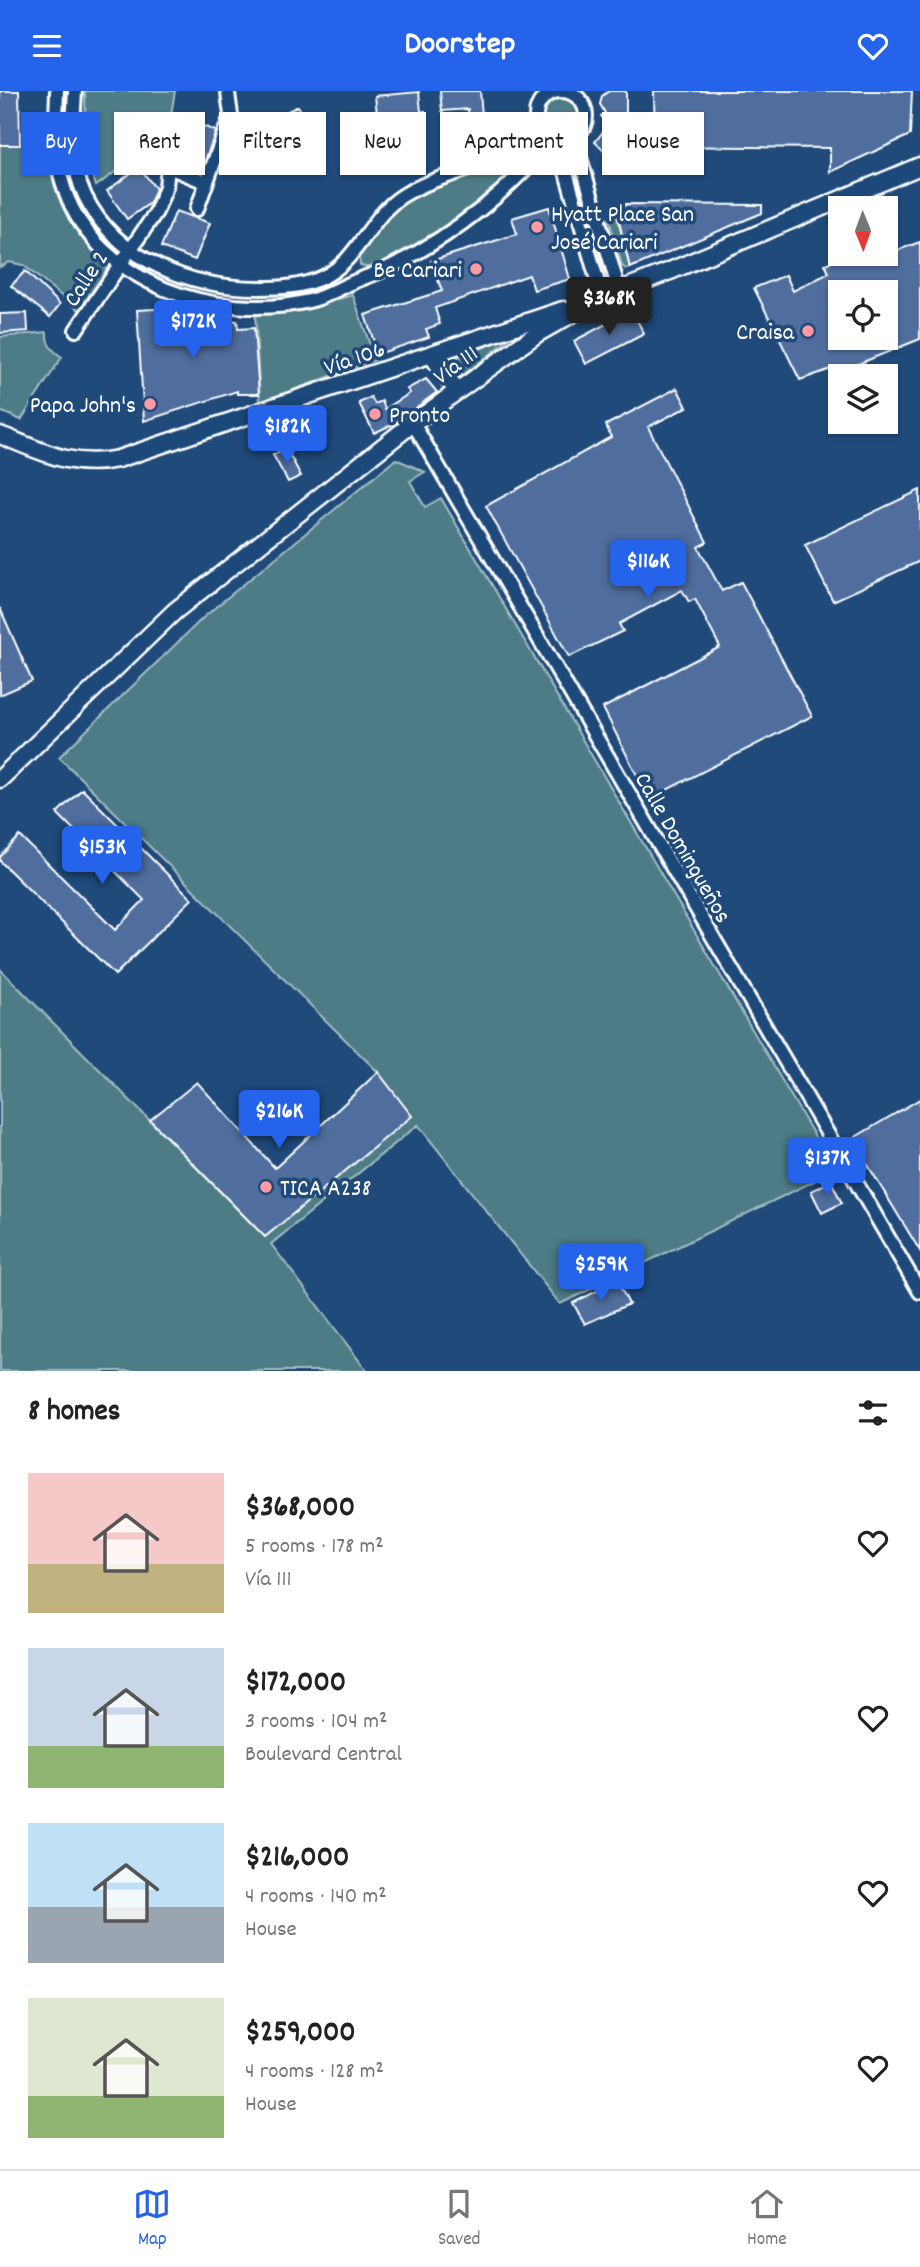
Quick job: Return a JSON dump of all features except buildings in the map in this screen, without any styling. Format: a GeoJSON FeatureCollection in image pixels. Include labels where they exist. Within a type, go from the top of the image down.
{"type":"FeatureCollection","features":[{"type":"Feature","properties":{"kind":"main road","name":"Vía 111"},"geometry":{"type":"LineString","coordinates":[[0,779],[175,611],[413,423],[538,333],[602,297],[916,167]]}},
{"type":"Feature","properties":{"kind":"main road","name":"Vía 106"},"geometry":{"type":"LineString","coordinates":[[0,435],[64,461],[100,463],[142,453],[602,297]]}},
{"type":"Feature","properties":{"kind":"main road"},"geometry":{"type":"LineString","coordinates":[[431,354],[457,391]]}},
{"type":"Feature","properties":{"kind":"street"},"geometry":{"type":"LineString","coordinates":[[57,91],[56,145],[63,187],[80,223],[99,247],[119,265],[175,293],[227,305],[275,307],[293,305],[331,294],[398,264],[470,217],[519,175]]}},
{"type":"Feature","properties":{"kind":"street"},"geometry":{"type":"LineString","coordinates":[[75,91],[73,148],[81,187],[108,230],[130,249],[169,271],[228,287],[289,287],[320,278],[338,269],[355,252],[384,210],[403,195],[451,175]]}},
{"type":"Feature","properties":{"kind":"street"},"geometry":{"type":"LineString","coordinates":[[537,112],[543,94],[560,91],[568,92],[582,103],[584,112]]}},
{"type":"Feature","properties":{"kind":"street"},"geometry":{"type":"LineString","coordinates":[[582,103],[590,91]]}},
{"type":"Feature","properties":{"kind":"street"},"geometry":{"type":"LineString","coordinates":[[197,209],[232,115],[228,93]]}},
{"type":"Feature","properties":{"kind":"street","name":"Calle 2"},"geometry":{"type":"LineString","coordinates":[[76,330],[156,212],[166,187],[167,175]]}},
{"type":"Feature","properties":{"kind":"street"},"geometry":{"type":"LineString","coordinates":[[189,175],[205,182]]}},
{"type":"Feature","properties":{"kind":"street"},"geometry":{"type":"LineString","coordinates":[[565,175],[602,297]]}},
{"type":"Feature","properties":{"kind":"street"},"geometry":{"type":"LineString","coordinates":[[585,175],[619,290]]}},
{"type":"Feature","properties":{"kind":"street"},"geometry":{"type":"LineString","coordinates":[[338,269],[348,285]]}},
{"type":"Feature","properties":{"kind":"street","name":"Calle Domingueños"},"geometry":{"type":"LineString","coordinates":[[413,423],[920,1291]]}},
{"type":"Feature","properties":{"kind":"green space"},"geometry":{"type":"Polygon","coordinates":[[[85,91],[175,91],[172,112],[114,112],[114,173],[96,186],[92,175],[100,175],[100,112],[85,112],[85,91]]]}},
{"type":"Feature","properties":{"kind":"green space"},"geometry":{"type":"Polygon","coordinates":[[[561,97],[568,99],[578,112],[544,112],[549,103],[561,97]]]}},
{"type":"Feature","properties":{"kind":"green space"},"geometry":{"type":"Polygon","coordinates":[[[0,145],[21,145],[21,175],[52,175],[69,220],[107,264],[105,273],[79,310],[23,265],[9,262],[0,267],[0,145]]]}},
{"type":"Feature","properties":{"kind":"green space"},"geometry":{"type":"Polygon","coordinates":[[[472,175],[508,175],[472,210],[404,256],[372,267],[360,265],[359,256],[389,216],[406,200],[472,175]]]}},
{"type":"Feature","properties":{"kind":"green space"},"geometry":{"type":"Polygon","coordinates":[[[617,216],[630,268],[626,269],[622,266],[609,219],[617,216]]]}},
{"type":"Feature","properties":{"kind":"green space"},"geometry":{"type":"Polygon","coordinates":[[[353,295],[375,360],[260,402],[255,313],[297,311],[353,295]]]}},
{"type":"Feature","properties":{"kind":"green space"},"geometry":{"type":"Polygon","coordinates":[[[47,332],[50,347],[62,357],[21,420],[0,411],[0,337],[47,332]]]}},
{"type":"Feature","properties":{"kind":"green space"},"geometry":{"type":"Polygon","coordinates":[[[513,336],[464,375],[453,371],[456,358],[513,336]]]}},
{"type":"Feature","properties":{"kind":"green space"},"geometry":{"type":"Polygon","coordinates":[[[396,459],[425,472],[410,481],[425,507],[441,498],[835,1171],[560,1304],[418,1125],[271,1244],[367,1371],[0,1371],[0,969],[265,1237],[411,1116],[378,1072],[59,757],[205,616],[396,459]]]}},
{"type":"Feature","properties":{"kind":"place","name":"Hyatt Place San José Cariari"},"geometry":{"type":"Point","coordinates":[537,227]}},
{"type":"Feature","properties":{"kind":"place","name":"Be Cariari"},"geometry":{"type":"Point","coordinates":[476,269]}},
{"type":"Feature","properties":{"kind":"place","name":"Craisa"},"geometry":{"type":"Point","coordinates":[808,331]}},
{"type":"Feature","properties":{"kind":"place","name":"Papa John's"},"geometry":{"type":"Point","coordinates":[150,404]}},
{"type":"Feature","properties":{"kind":"place","name":"Pronto"},"geometry":{"type":"Point","coordinates":[375,414]}},
{"type":"Feature","properties":{"kind":"place","name":"TICA A238"},"geometry":{"type":"Point","coordinates":[266,1187]}}]}
